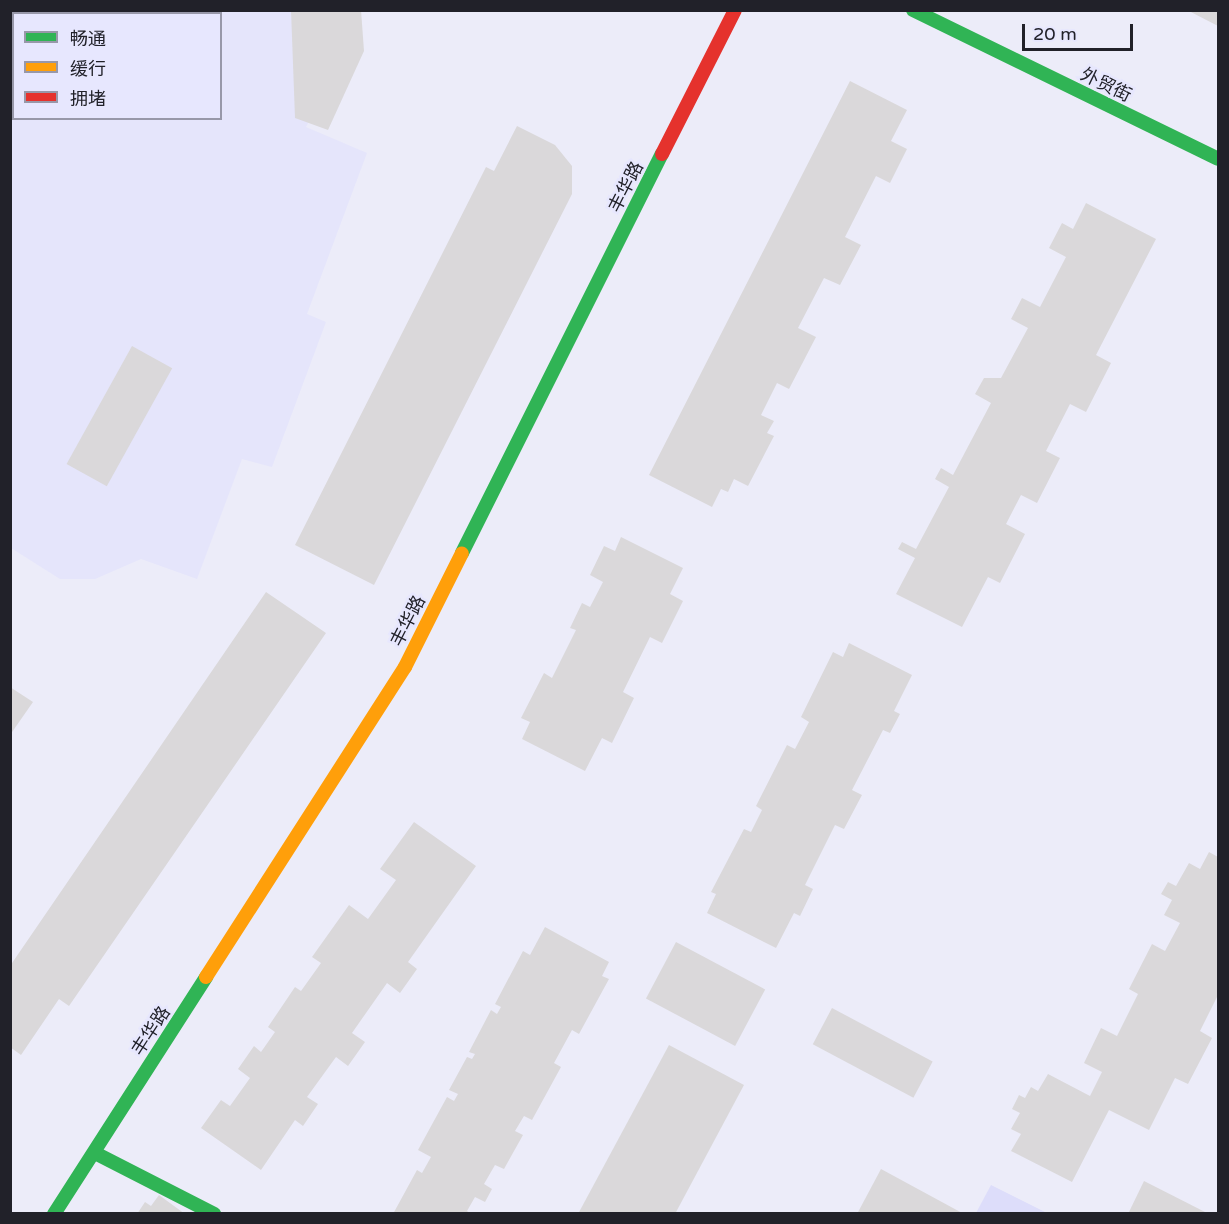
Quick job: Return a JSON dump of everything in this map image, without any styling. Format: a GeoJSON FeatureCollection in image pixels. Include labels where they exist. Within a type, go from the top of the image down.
{"type":"FeatureCollection","features":[{"type":"Feature","properties":{"kind":"street","name":"丰华路"},"geometry":{"type":"LineString","coordinates":[[54,1214],[405,667],[735,10]]}},
{"type":"Feature","properties":{"kind":"street","name":"外贸街"},"geometry":{"type":"LineString","coordinates":[[913,10],[1218,159]]}},
{"type":"Feature","properties":{"kind":"street"},"geometry":{"type":"LineString","coordinates":[[95,1153],[214,1214]]}},
{"type":"Feature","properties":{"kind":"shaded area"},"geometry":{"type":"Polygon","coordinates":[[[10,11],[345,11],[346,48],[306,127],[367,153],[307,314],[326,322],[272,467],[242,459],[197,579],[141,559],[95,579],[60,579],[11,548],[10,11]]]}},
{"type":"Feature","properties":{"kind":"shaded area"},"geometry":{"type":"Polygon","coordinates":[[[991,1185],[1047,1213],[976,1213],[991,1185]]]}},
{"type":"Feature","properties":{"kind":"building"},"geometry":{"type":"Polygon","coordinates":[[[291,10],[361,10],[364,51],[328,130],[295,118],[291,10]]]}},
{"type":"Feature","properties":{"kind":"building"},"geometry":{"type":"Polygon","coordinates":[[[1187,10],[1218,10],[1218,26],[1187,10]]]}},
{"type":"Feature","properties":{"kind":"building"},"geometry":{"type":"Polygon","coordinates":[[[850,81],[907,110],[891,141],[907,149],[890,183],[876,176],[845,237],[861,245],[840,285],[824,278],[798,328],[816,337],[789,389],[777,383],[761,415],[774,421],[767,433],[774,436],[748,486],[734,479],[728,492],[721,489],[712,507],[649,475],[850,81]]]}},
{"type":"Feature","properties":{"kind":"building"},"geometry":{"type":"Polygon","coordinates":[[[517,126],[555,145],[572,166],[572,194],[374,585],[295,545],[486,167],[494,171],[517,126]]]}},
{"type":"Feature","properties":{"kind":"building"},"geometry":{"type":"Polygon","coordinates":[[[1086,203],[1156,239],[1096,355],[1111,363],[1086,412],[1070,404],[1046,451],[1060,458],[1037,503],[1021,495],[1006,524],[1025,534],[1000,583],[988,577],[962,627],[896,594],[915,558],[898,549],[902,542],[916,549],[949,487],[935,479],[941,468],[953,475],[991,403],[975,394],[984,378],[1001,378],[1028,328],[1011,319],[1022,298],[1040,307],[1066,257],[1049,248],[1062,223],[1073,229],[1086,203]]]}},
{"type":"Feature","properties":{"kind":"building"},"geometry":{"type":"Polygon","coordinates":[[[132,346],[172,368],[107,486],[67,464],[132,346]]]}},
{"type":"Feature","properties":{"kind":"building"},"geometry":{"type":"Polygon","coordinates":[[[621,537],[683,568],[670,594],[683,601],[662,643],[650,637],[623,692],[634,698],[612,743],[602,738],[585,771],[522,739],[530,722],[521,718],[544,673],[552,678],[576,630],[570,628],[582,603],[590,607],[603,582],[590,575],[604,546],[615,551],[621,537]]]}},
{"type":"Feature","properties":{"kind":"building"},"geometry":{"type":"Polygon","coordinates":[[[266,592],[326,633],[69,1006],[59,999],[21,1055],[10,1047],[10,966],[266,592]]]}},
{"type":"Feature","properties":{"kind":"building"},"geometry":{"type":"Polygon","coordinates":[[[849,643],[912,675],[894,711],[900,714],[890,733],[883,730],[852,790],[862,795],[844,829],[835,825],[805,885],[813,889],[800,916],[794,913],[776,948],[707,913],[716,894],[711,892],[744,829],[751,832],[762,810],[756,806],[787,745],[795,749],[809,722],[801,717],[833,652],[843,657],[849,643]]]}},
{"type":"Feature","properties":{"kind":"building"},"geometry":{"type":"Polygon","coordinates":[[[10,687],[33,702],[10,735],[10,687]]]}},
{"type":"Feature","properties":{"kind":"building"},"geometry":{"type":"Polygon","coordinates":[[[414,822],[476,866],[408,962],[417,969],[400,993],[387,983],[352,1033],[365,1042],[348,1066],[336,1057],[307,1097],[318,1104],[303,1126],[295,1120],[261,1170],[201,1128],[221,1100],[230,1106],[250,1078],[238,1069],[254,1046],[261,1052],[275,1032],[268,1027],[295,987],[301,991],[321,963],[312,957],[349,905],[368,919],[396,880],[380,869],[414,822]]]}},
{"type":"Feature","properties":{"kind":"building"},"geometry":{"type":"Polygon","coordinates":[[[1209,852],[1218,857],[1218,995],[1200,1031],[1212,1038],[1188,1084],[1175,1078],[1149,1130],[1109,1110],[1072,1182],[1011,1151],[1021,1134],[1011,1129],[1020,1113],[1012,1109],[1019,1095],[1025,1098],[1031,1087],[1038,1091],[1048,1074],[1090,1096],[1102,1072],[1084,1063],[1101,1028],[1117,1036],[1138,994],[1129,989],[1152,944],[1165,951],[1180,923],[1164,915],[1172,900],[1161,894],[1168,882],[1176,886],[1189,863],[1200,869],[1209,852]]]}},
{"type":"Feature","properties":{"kind":"building"},"geometry":{"type":"Polygon","coordinates":[[[545,927],[609,962],[602,976],[609,979],[579,1034],[572,1030],[554,1063],[561,1067],[532,1120],[524,1116],[515,1131],[523,1135],[504,1169],[495,1165],[484,1184],[492,1189],[485,1202],[475,1197],[467,1211],[471,1214],[393,1214],[417,1170],[422,1173],[431,1157],[418,1150],[447,1097],[454,1101],[458,1094],[449,1090],[467,1057],[472,1059],[475,1054],[469,1052],[491,1010],[497,1014],[501,1007],[495,1004],[523,951],[530,955],[545,927]]]}},
{"type":"Feature","properties":{"kind":"building"},"geometry":{"type":"Polygon","coordinates":[[[676,942],[765,989],[735,1046],[646,999],[676,942]]]}},
{"type":"Feature","properties":{"kind":"building"},"geometry":{"type":"Polygon","coordinates":[[[832,1008],[933,1062],[913,1098],[813,1044],[832,1008]]]}},
{"type":"Feature","properties":{"kind":"building"},"geometry":{"type":"Polygon","coordinates":[[[669,1045],[744,1085],[675,1214],[578,1214],[669,1045]]]}},
{"type":"Feature","properties":{"kind":"building"},"geometry":{"type":"Polygon","coordinates":[[[881,1169],[964,1214],[857,1214],[881,1169]]]}},
{"type":"Feature","properties":{"kind":"building"},"geometry":{"type":"Polygon","coordinates":[[[1144,1181],[1209,1214],[1128,1214],[1144,1181]]]}},
{"type":"Feature","properties":{"kind":"building"},"geometry":{"type":"Polygon","coordinates":[[[159,1195],[185,1214],[137,1214],[145,1202],[151,1206],[159,1195]]]}},
{"type":"Feature","properties":{"kind":"traffic: fast"},"geometry":{"type":"LineString","coordinates":[[913,10],[1218,159]]}},
{"type":"Feature","properties":{"kind":"traffic: fast"},"geometry":{"type":"LineString","coordinates":[[462,553],[662,154]]}},
{"type":"Feature","properties":{"kind":"traffic: fast"},"geometry":{"type":"LineString","coordinates":[[54,1214],[206,977]]}},
{"type":"Feature","properties":{"kind":"traffic: fast"},"geometry":{"type":"LineString","coordinates":[[95,1153],[214,1214]]}},
{"type":"Feature","properties":{"kind":"traffic: slow"},"geometry":{"type":"LineString","coordinates":[[206,977],[405,667],[462,553]]}},
{"type":"Feature","properties":{"kind":"traffic: jam"},"geometry":{"type":"LineString","coordinates":[[662,154],[735,10]]}}]}
